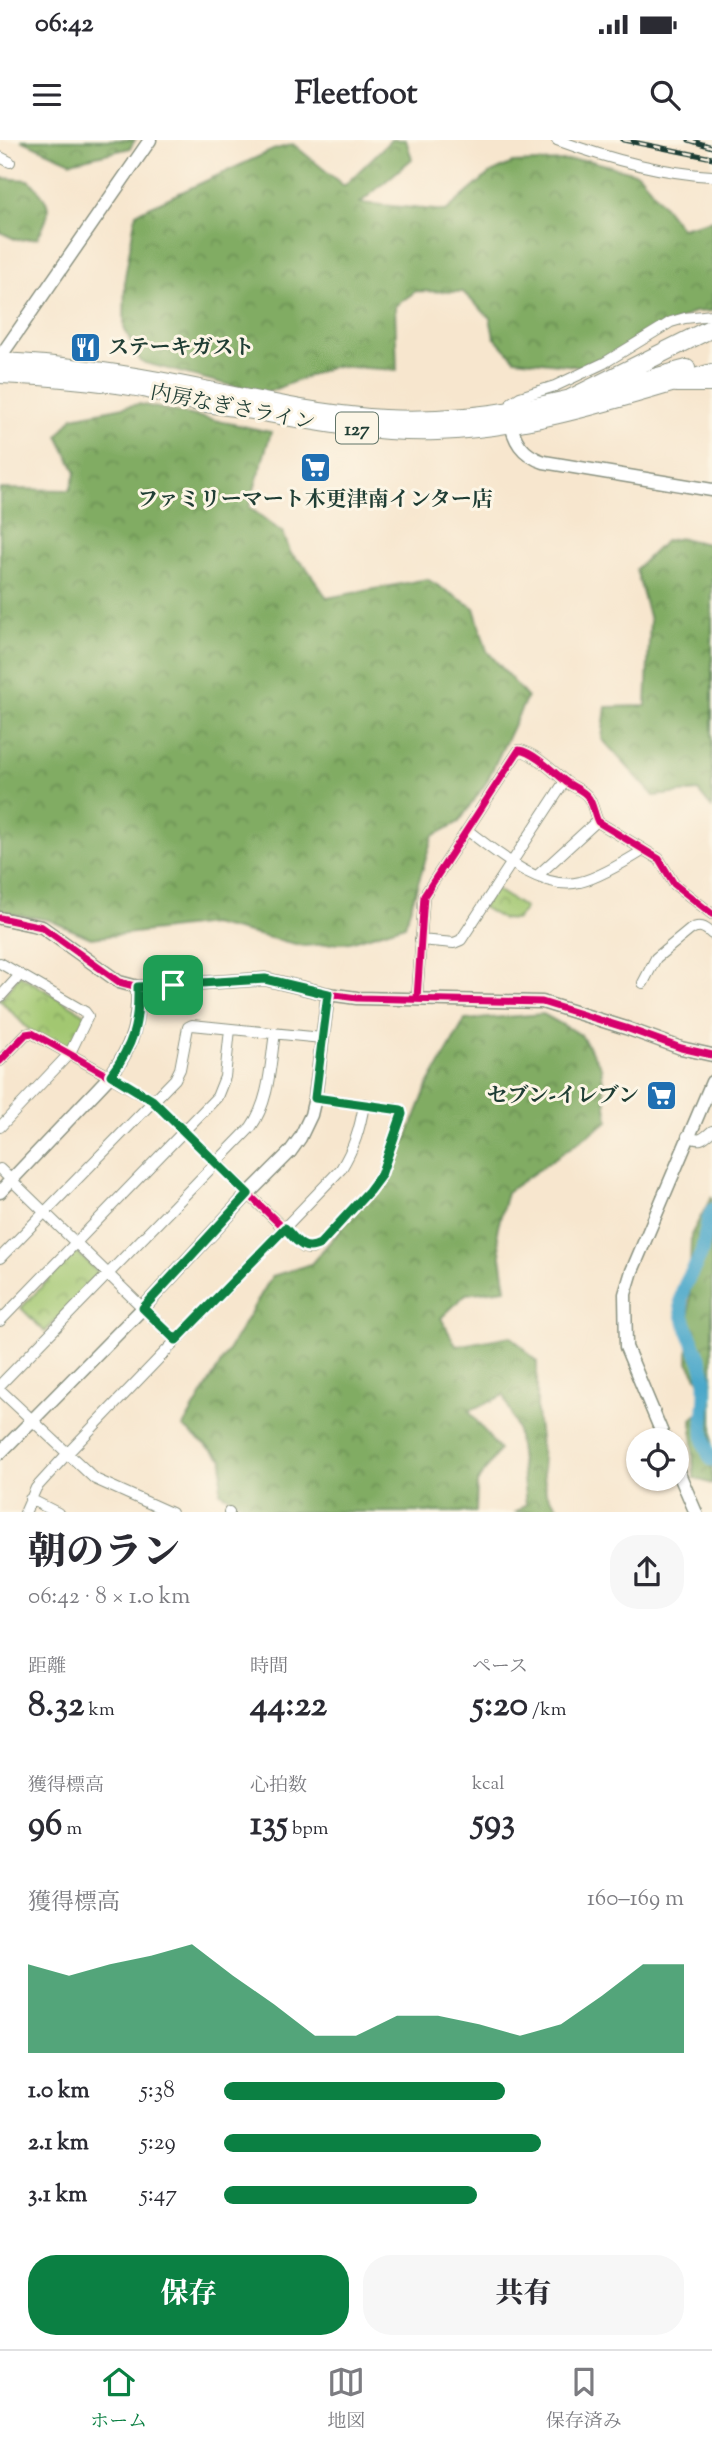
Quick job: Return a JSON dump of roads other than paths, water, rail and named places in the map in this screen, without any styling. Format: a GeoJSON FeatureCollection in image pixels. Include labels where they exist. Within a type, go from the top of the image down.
{"type":"FeatureCollection","features":[{"type":"Feature","properties":{"kind":"highway"},"geometry":{"type":"LineString","coordinates":[[572,398],[712,328]]}},
{"type":"Feature","properties":{"kind":"highway","name":"内房なぎさライン"},"geometry":{"type":"LineString","coordinates":[[0,359],[94,369],[293,407],[356,415],[432,419],[510,418],[572,398],[712,361]]}},
{"type":"Feature","properties":{"kind":"highway","name":"内房なぎさライン"},"geometry":{"type":"LineString","coordinates":[[0,375],[43,376],[134,388],[182,400],[287,418],[387,431],[436,432],[589,407],[712,372]]}},
{"type":"Feature","properties":{"kind":"highway"},"geometry":{"type":"LineString","coordinates":[[676,383],[712,383]]}},
{"type":"Feature","properties":{"kind":"street"},"geometry":{"type":"LineString","coordinates":[[0,359],[150,140]]}},
{"type":"Feature","properties":{"kind":"street"},"geometry":{"type":"LineString","coordinates":[[557,140],[600,155],[673,171],[712,176]]}},
{"type":"Feature","properties":{"kind":"street"},"geometry":{"type":"LineString","coordinates":[[712,315],[685,317],[671,322],[604,363],[555,386],[520,397],[512,402],[510,418],[521,450],[544,462],[712,490]]}},
{"type":"Feature","properties":{"kind":"street"},"geometry":{"type":"LineString","coordinates":[[417,998],[425,895],[519,750],[524,750],[551,767],[565,781],[585,793],[591,800],[597,821],[664,864],[674,884],[712,914]]}},
{"type":"Feature","properties":{"kind":"street"},"geometry":{"type":"LineString","coordinates":[[420,940],[454,943],[461,940],[565,781]]}},
{"type":"Feature","properties":{"kind":"street"},"geometry":{"type":"LineString","coordinates":[[537,876],[597,821]]}},
{"type":"Feature","properties":{"kind":"street"},"geometry":{"type":"LineString","coordinates":[[467,831],[511,863],[550,881],[579,883],[644,850]]}},
{"type":"Feature","properties":{"kind":"street"},"geometry":{"type":"LineString","coordinates":[[0,918],[42,927],[119,982],[138,987],[265,979],[357,998],[541,1002],[626,1028],[673,1046],[712,1055]]}},
{"type":"Feature","properties":{"kind":"street"},"geometry":{"type":"LineString","coordinates":[[643,983],[656,958],[690,930],[696,926],[712,934]]}},
{"type":"Feature","properties":{"kind":"street"},"geometry":{"type":"LineString","coordinates":[[0,963],[88,1016],[70,1053],[0,1127]]}},
{"type":"Feature","properties":{"kind":"street"},"geometry":{"type":"LineString","coordinates":[[0,997],[20,975]]}},
{"type":"Feature","properties":{"kind":"street"},"geometry":{"type":"LineString","coordinates":[[0,1192],[111,1075],[126,1055],[135,1033],[138,987]]}},
{"type":"Feature","properties":{"kind":"street"},"geometry":{"type":"LineString","coordinates":[[0,1453],[143,1308],[290,1152],[311,1115],[328,994]]}},
{"type":"Feature","properties":{"kind":"street"},"geometry":{"type":"LineString","coordinates":[[0,1258],[175,1079],[180,1069],[188,1027],[192,1025],[322,1038]]}},
{"type":"Feature","properties":{"kind":"street"},"geometry":{"type":"LineString","coordinates":[[0,1321],[217,1097],[225,1077],[230,1029]]}},
{"type":"Feature","properties":{"kind":"street"},"geometry":{"type":"LineString","coordinates":[[0,1061],[26,1034],[33,1033],[111,1075],[152,1100],[304,1248],[311,1249],[320,1244],[381,1175],[402,1114],[401,1110],[315,1098]]}},
{"type":"Feature","properties":{"kind":"street"},"geometry":{"type":"LineString","coordinates":[[169,1512],[95,1479],[30,1420],[0,1388],[251,1127],[260,1114],[265,1099],[275,1033]]}},
{"type":"Feature","properties":{"kind":"street"},"geometry":{"type":"LineString","coordinates":[[660,1428],[626,1347],[625,1294],[687,1136],[712,1084]]}},
{"type":"Feature","properties":{"kind":"street"},"geometry":{"type":"LineString","coordinates":[[24,1512],[36,1488],[67,1454],[341,1169],[353,1149],[361,1127],[364,1104]]}},
{"type":"Feature","properties":{"kind":"street"},"geometry":{"type":"LineString","coordinates":[[687,1136],[698,1141],[712,1130]]}},
{"type":"Feature","properties":{"kind":"street"},"geometry":{"type":"LineString","coordinates":[[0,1169],[176,1340]]}},
{"type":"Feature","properties":{"kind":"street"},"geometry":{"type":"LineString","coordinates":[[686,1491],[696,1512]]}},
{"type":"Feature","properties":{"kind":"street"},"geometry":{"type":"LineString","coordinates":[[30,1499],[56,1512]]}},
{"type":"Feature","properties":{"kind":"waterway"},"geometry":{"type":"LineString","coordinates":[[712,1210],[700,1256],[686,1283],[681,1300],[684,1320],[705,1377],[703,1430],[712,1460]]}},
{"type":"Feature","properties":{"kind":"railway"},"geometry":{"type":"LineString","coordinates":[[623,140],[712,158]]}},
{"type":"Feature","properties":{"kind":"railway"},"geometry":{"type":"LineString","coordinates":[[689,140],[712,147]]}},
{"type":"Feature","properties":{"kind":"place","name":"ステーキガスト"},"geometry":{"type":"Point","coordinates":[85,347]}},
{"type":"Feature","properties":{"kind":"place","name":"ファミリーマート木更津南インター店"},"geometry":{"type":"Point","coordinates":[315,467]}},
{"type":"Feature","properties":{"kind":"place","name":"セブン-イレブン"},"geometry":{"type":"Point","coordinates":[662,1095]}}]}
